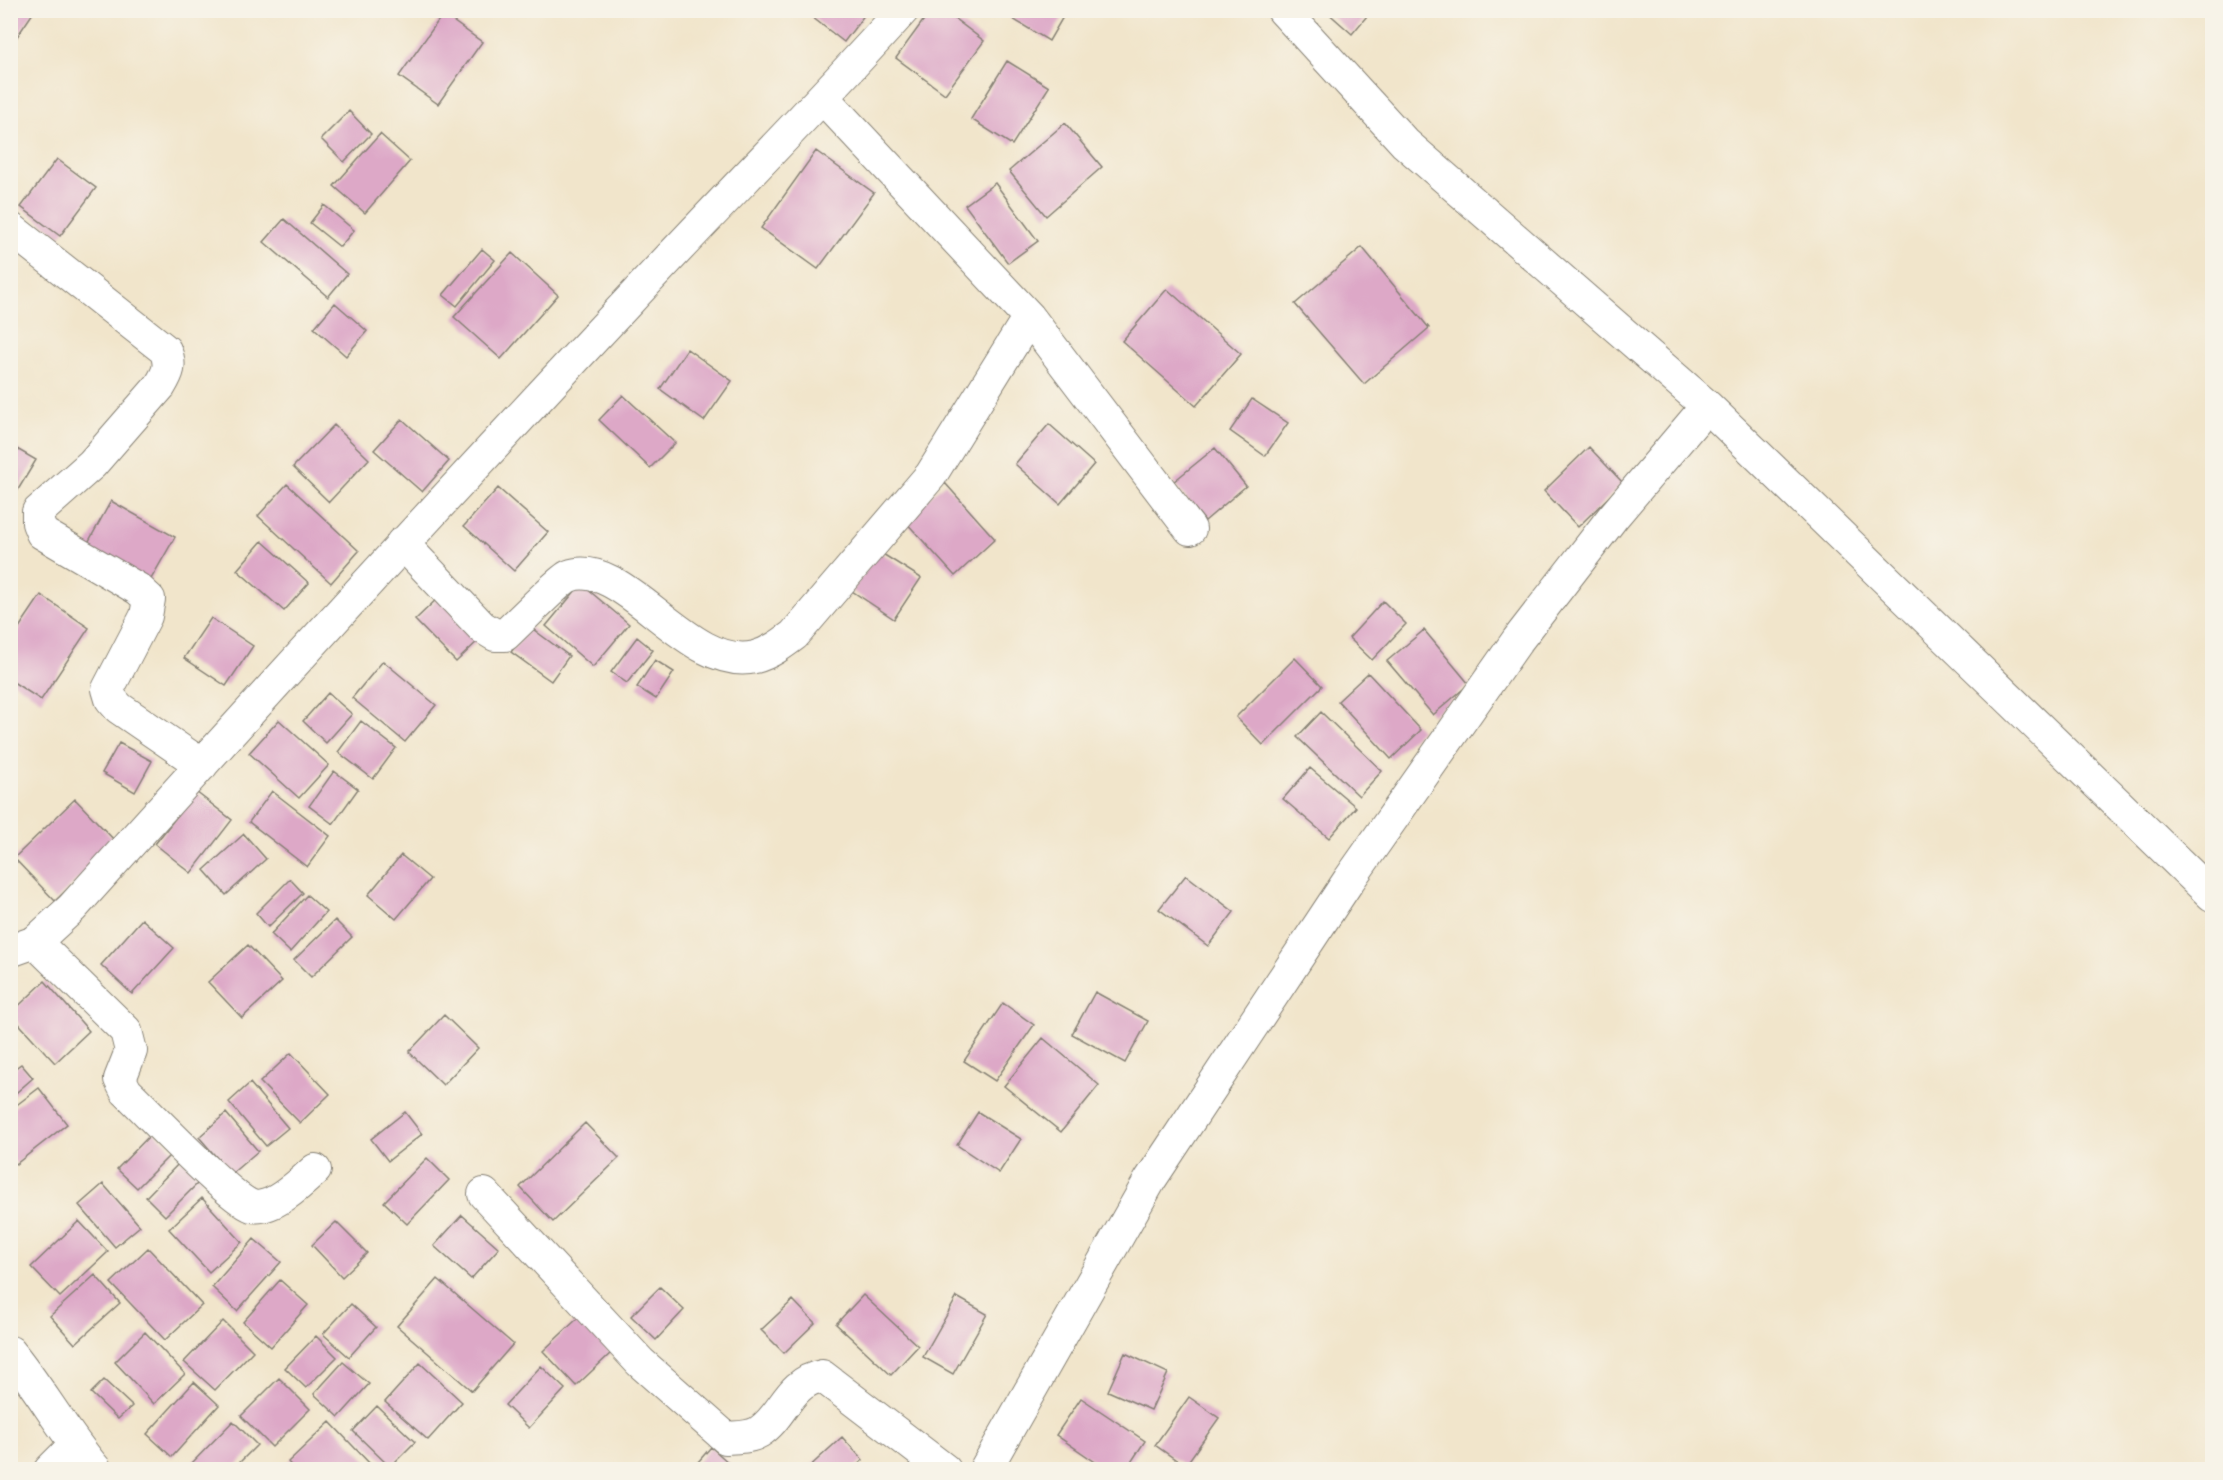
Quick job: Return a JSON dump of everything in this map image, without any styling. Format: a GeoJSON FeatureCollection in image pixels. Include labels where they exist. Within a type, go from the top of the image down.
{"type":"FeatureCollection","features":[{"type":"Feature","properties":{"kind":"street"},"geometry":{"type":"LineString","coordinates":[[315,1170],[290,1192],[266,1204],[252,1206],[227,1188],[126,1090],[120,1079],[131,1051],[126,1031],[22,946],[72,908],[402,543],[633,297],[824,99],[903,10]]}},
{"type":"Feature","properties":{"kind":"street"},"geometry":{"type":"LineString","coordinates":[[1283,10],[1405,143],[1707,406],[2212,895]]}},
{"type":"Feature","properties":{"kind":"street"},"geometry":{"type":"LineString","coordinates":[[824,99],[1029,316],[1190,529]]}},
{"type":"Feature","properties":{"kind":"street"},"geometry":{"type":"LineString","coordinates":[[10,228],[165,350],[170,361],[168,372],[160,386],[92,464],[38,512],[38,523],[42,533],[138,590],[149,599],[147,616],[108,689],[111,699],[118,708],[202,765]]}},
{"type":"Feature","properties":{"kind":"street"},"geometry":{"type":"LineString","coordinates":[[402,543],[482,627],[495,635],[505,635],[568,577],[588,572],[617,584],[672,627],[717,654],[753,657],[774,650],[794,635],[931,476],[1029,316]]}},
{"type":"Feature","properties":{"kind":"street"},"geometry":{"type":"LineString","coordinates":[[985,1470],[1150,1180],[1349,880],[1517,641],[1613,517],[1707,406]]}},
{"type":"Feature","properties":{"kind":"street"},"geometry":{"type":"LineString","coordinates":[[484,1194],[640,1362],[726,1438],[745,1437],[759,1431],[808,1379],[822,1377],[945,1470]]}},
{"type":"Feature","properties":{"kind":"street"},"geometry":{"type":"LineString","coordinates":[[10,1352],[39,1388],[75,1445],[96,1470]]}},
{"type":"Feature","properties":{"kind":"street"},"geometry":{"type":"LineString","coordinates":[[50,1470],[75,1445]]}},
{"type":"Feature","properties":{"kind":"building"},"geometry":{"type":"Polygon","coordinates":[[[10,10],[35,10],[10,47],[10,10]]]}},
{"type":"Feature","properties":{"kind":"building"},"geometry":{"type":"Polygon","coordinates":[[[803,10],[868,10],[844,42],[803,10]]]}},
{"type":"Feature","properties":{"kind":"building"},"geometry":{"type":"Polygon","coordinates":[[[931,10],[943,10],[984,41],[945,94],[896,58],[931,10]]]}},
{"type":"Feature","properties":{"kind":"building"},"geometry":{"type":"Polygon","coordinates":[[[998,10],[1067,10],[1049,41],[998,10]]]}},
{"type":"Feature","properties":{"kind":"building"},"geometry":{"type":"Polygon","coordinates":[[[1325,10],[1372,10],[1352,34],[1325,10]]]}},
{"type":"Feature","properties":{"kind":"building"},"geometry":{"type":"Polygon","coordinates":[[[443,14],[482,42],[438,104],[399,76],[443,14]]]}},
{"type":"Feature","properties":{"kind":"building"},"geometry":{"type":"Polygon","coordinates":[[[1007,61],[1049,87],[1012,145],[971,119],[1007,61]]]}},
{"type":"Feature","properties":{"kind":"building"},"geometry":{"type":"Polygon","coordinates":[[[349,111],[371,134],[344,162],[321,139],[349,111]]]}},
{"type":"Feature","properties":{"kind":"building"},"geometry":{"type":"Polygon","coordinates":[[[1065,123],[1102,167],[1046,216],[1009,171],[1065,123]]]}},
{"type":"Feature","properties":{"kind":"building"},"geometry":{"type":"Polygon","coordinates":[[[380,134],[410,161],[365,213],[334,186],[380,134]]]}},
{"type":"Feature","properties":{"kind":"building"},"geometry":{"type":"Polygon","coordinates":[[[816,151],[874,193],[818,269],[761,228],[816,151]]]}},
{"type":"Feature","properties":{"kind":"building"},"geometry":{"type":"Polygon","coordinates":[[[57,159],[96,188],[60,236],[21,207],[57,159]]]}},
{"type":"Feature","properties":{"kind":"building"},"geometry":{"type":"Polygon","coordinates":[[[995,183],[1038,241],[1008,263],[965,205],[995,183]]]}},
{"type":"Feature","properties":{"kind":"building"},"geometry":{"type":"Polygon","coordinates":[[[324,205],[354,230],[340,247],[310,223],[324,205]]]}},
{"type":"Feature","properties":{"kind":"building"},"geometry":{"type":"Polygon","coordinates":[[[284,219],[347,274],[328,297],[264,242],[284,219]]]}},
{"type":"Feature","properties":{"kind":"building"},"geometry":{"type":"Polygon","coordinates":[[[1362,247],[1429,328],[1364,384],[1295,304],[1362,247]]]}},
{"type":"Feature","properties":{"kind":"building"},"geometry":{"type":"Polygon","coordinates":[[[482,249],[495,260],[457,306],[443,295],[482,249]]]}},
{"type":"Feature","properties":{"kind":"building"},"geometry":{"type":"Polygon","coordinates":[[[512,253],[558,295],[501,359],[454,317],[512,253]]]}},
{"type":"Feature","properties":{"kind":"building"},"geometry":{"type":"Polygon","coordinates":[[[1167,289],[1241,354],[1196,406],[1122,341],[1167,289]]]}},
{"type":"Feature","properties":{"kind":"building"},"geometry":{"type":"Polygon","coordinates":[[[335,303],[367,331],[346,356],[314,328],[335,303]]]}},
{"type":"Feature","properties":{"kind":"building"},"geometry":{"type":"Polygon","coordinates":[[[687,349],[732,381],[704,421],[660,389],[687,349]]]}},
{"type":"Feature","properties":{"kind":"building"},"geometry":{"type":"Polygon","coordinates":[[[623,395],[675,443],[650,468],[599,420],[623,395]]]}},
{"type":"Feature","properties":{"kind":"building"},"geometry":{"type":"Polygon","coordinates":[[[1252,399],[1288,423],[1265,456],[1230,431],[1252,399]]]}},
{"type":"Feature","properties":{"kind":"building"},"geometry":{"type":"Polygon","coordinates":[[[402,419],[449,461],[422,492],[374,450],[402,419]]]}},
{"type":"Feature","properties":{"kind":"building"},"geometry":{"type":"Polygon","coordinates":[[[1049,424],[1094,464],[1060,504],[1015,464],[1049,424]]]}},
{"type":"Feature","properties":{"kind":"building"},"geometry":{"type":"Polygon","coordinates":[[[334,425],[369,459],[329,502],[293,467],[334,425]]]}},
{"type":"Feature","properties":{"kind":"building"},"geometry":{"type":"Polygon","coordinates":[[[10,445],[36,460],[10,503],[10,445]]]}},
{"type":"Feature","properties":{"kind":"building"},"geometry":{"type":"Polygon","coordinates":[[[1589,447],[1623,483],[1578,527],[1544,491],[1589,447]]]}},
{"type":"Feature","properties":{"kind":"building"},"geometry":{"type":"Polygon","coordinates":[[[1215,448],[1246,486],[1205,521],[1173,482],[1215,448]]]}},
{"type":"Feature","properties":{"kind":"building"},"geometry":{"type":"Polygon","coordinates":[[[945,483],[995,539],[955,576],[904,520],[945,483]]]}},
{"type":"Feature","properties":{"kind":"building"},"geometry":{"type":"Polygon","coordinates":[[[287,484],[359,551],[331,583],[258,516],[287,484]]]}},
{"type":"Feature","properties":{"kind":"building"},"geometry":{"type":"Polygon","coordinates":[[[498,488],[548,532],[514,571],[464,526],[498,488]]]}},
{"type":"Feature","properties":{"kind":"building"},"geometry":{"type":"Polygon","coordinates":[[[111,501],[175,537],[147,586],[84,550],[111,501]]]}},
{"type":"Feature","properties":{"kind":"building"},"geometry":{"type":"Polygon","coordinates":[[[262,541],[309,583],[284,611],[237,570],[262,541]]]}},
{"type":"Feature","properties":{"kind":"building"},"geometry":{"type":"Polygon","coordinates":[[[878,551],[921,578],[894,619],[852,591],[878,551]]]}},
{"type":"Feature","properties":{"kind":"building"},"geometry":{"type":"Polygon","coordinates":[[[581,584],[629,624],[593,667],[546,626],[581,584]]]}},
{"type":"Feature","properties":{"kind":"building"},"geometry":{"type":"Polygon","coordinates":[[[442,594],[483,636],[456,662],[415,620],[442,594]]]}},
{"type":"Feature","properties":{"kind":"building"},"geometry":{"type":"Polygon","coordinates":[[[41,595],[89,628],[41,700],[10,680],[10,641],[41,595]]]}},
{"type":"Feature","properties":{"kind":"building"},"geometry":{"type":"Polygon","coordinates":[[[1383,601],[1406,624],[1372,660],[1349,638],[1383,601]]]}},
{"type":"Feature","properties":{"kind":"building"},"geometry":{"type":"Polygon","coordinates":[[[211,618],[253,646],[226,686],[184,658],[211,618]]]}},
{"type":"Feature","properties":{"kind":"building"},"geometry":{"type":"Polygon","coordinates":[[[530,627],[569,656],[551,681],[511,652],[530,627]]]}},
{"type":"Feature","properties":{"kind":"building"},"geometry":{"type":"Polygon","coordinates":[[[1424,630],[1469,684],[1433,715],[1387,661],[1424,630]]]}},
{"type":"Feature","properties":{"kind":"building"},"geometry":{"type":"Polygon","coordinates":[[[637,637],[653,650],[627,683],[611,672],[637,637]]]}},
{"type":"Feature","properties":{"kind":"building"},"geometry":{"type":"Polygon","coordinates":[[[1295,658],[1322,686],[1263,745],[1236,717],[1295,658]]]}},
{"type":"Feature","properties":{"kind":"building"},"geometry":{"type":"Polygon","coordinates":[[[655,660],[674,672],[656,699],[637,687],[655,660]]]}},
{"type":"Feature","properties":{"kind":"building"},"geometry":{"type":"Polygon","coordinates":[[[383,661],[436,705],[405,742],[352,698],[383,661]]]}},
{"type":"Feature","properties":{"kind":"building"},"geometry":{"type":"Polygon","coordinates":[[[1368,673],[1421,730],[1391,759],[1338,701],[1368,673]]]}},
{"type":"Feature","properties":{"kind":"building"},"geometry":{"type":"Polygon","coordinates":[[[328,693],[352,714],[326,743],[303,721],[328,693]]]}},
{"type":"Feature","properties":{"kind":"building"},"geometry":{"type":"Polygon","coordinates":[[[1321,712],[1382,771],[1359,796],[1297,737],[1321,712]]]}},
{"type":"Feature","properties":{"kind":"building"},"geometry":{"type":"Polygon","coordinates":[[[279,720],[329,765],[299,798],[249,753],[279,720]]]}},
{"type":"Feature","properties":{"kind":"building"},"geometry":{"type":"Polygon","coordinates":[[[361,721],[396,748],[373,779],[338,752],[361,721]]]}},
{"type":"Feature","properties":{"kind":"building"},"geometry":{"type":"Polygon","coordinates":[[[119,743],[152,761],[135,792],[102,773],[119,743]]]}},
{"type":"Feature","properties":{"kind":"building"},"geometry":{"type":"Polygon","coordinates":[[[1310,768],[1356,807],[1329,838],[1283,799],[1310,768]]]}},
{"type":"Feature","properties":{"kind":"building"},"geometry":{"type":"Polygon","coordinates":[[[334,771],[358,789],[333,824],[309,806],[334,771]]]}},
{"type":"Feature","properties":{"kind":"building"},"geometry":{"type":"Polygon","coordinates":[[[272,791],[330,836],[307,867],[249,822],[272,791]]]}},
{"type":"Feature","properties":{"kind":"building"},"geometry":{"type":"Polygon","coordinates":[[[196,792],[232,820],[191,873],[155,844],[196,792]]]}},
{"type":"Feature","properties":{"kind":"building"},"geometry":{"type":"Polygon","coordinates":[[[75,799],[116,842],[55,901],[14,858],[75,799]]]}},
{"type":"Feature","properties":{"kind":"building"},"geometry":{"type":"Polygon","coordinates":[[[244,834],[266,859],[226,895],[204,870],[244,834]]]}},
{"type":"Feature","properties":{"kind":"building"},"geometry":{"type":"Polygon","coordinates":[[[401,855],[430,879],[396,919],[368,895],[401,855]]]}},
{"type":"Feature","properties":{"kind":"building"},"geometry":{"type":"Polygon","coordinates":[[[1186,875],[1234,912],[1208,946],[1159,909],[1186,875]]]}},
{"type":"Feature","properties":{"kind":"building"},"geometry":{"type":"Polygon","coordinates":[[[290,879],[303,893],[268,927],[256,913],[290,879]]]}},
{"type":"Feature","properties":{"kind":"building"},"geometry":{"type":"Polygon","coordinates":[[[307,895],[326,912],[290,952],[271,934],[307,895]]]}},
{"type":"Feature","properties":{"kind":"building"},"geometry":{"type":"Polygon","coordinates":[[[142,919],[174,948],[132,994],[101,965],[142,919]]]}},
{"type":"Feature","properties":{"kind":"building"},"geometry":{"type":"Polygon","coordinates":[[[335,920],[352,937],[311,977],[294,960],[335,920]]]}},
{"type":"Feature","properties":{"kind":"building"},"geometry":{"type":"Polygon","coordinates":[[[248,945],[282,981],[242,1018],[208,982],[248,945]]]}},
{"type":"Feature","properties":{"kind":"building"},"geometry":{"type":"Polygon","coordinates":[[[45,981],[89,1031],[55,1063],[10,1014],[45,981]]]}},
{"type":"Feature","properties":{"kind":"building"},"geometry":{"type":"Polygon","coordinates":[[[1095,992],[1148,1021],[1125,1063],[1072,1034],[1095,992]]]}},
{"type":"Feature","properties":{"kind":"building"},"geometry":{"type":"Polygon","coordinates":[[[1003,1003],[1034,1025],[995,1081],[964,1061],[1003,1003]]]}},
{"type":"Feature","properties":{"kind":"building"},"geometry":{"type":"Polygon","coordinates":[[[444,1015],[478,1048],[443,1085],[409,1052],[444,1015]]]}},
{"type":"Feature","properties":{"kind":"building"},"geometry":{"type":"Polygon","coordinates":[[[1043,1038],[1099,1085],[1061,1132],[1004,1086],[1043,1038]]]}},
{"type":"Feature","properties":{"kind":"building"},"geometry":{"type":"Polygon","coordinates":[[[291,1053],[330,1094],[300,1123],[260,1082],[291,1053]]]}},
{"type":"Feature","properties":{"kind":"building"},"geometry":{"type":"Polygon","coordinates":[[[21,1064],[33,1078],[10,1098],[10,1072],[21,1064]]]}},
{"type":"Feature","properties":{"kind":"building"},"geometry":{"type":"Polygon","coordinates":[[[250,1083],[288,1128],[266,1146],[229,1102],[250,1083]]]}},
{"type":"Feature","properties":{"kind":"building"},"geometry":{"type":"Polygon","coordinates":[[[39,1088],[67,1124],[16,1164],[10,1157],[10,1110],[39,1088]]]}},
{"type":"Feature","properties":{"kind":"building"},"geometry":{"type":"Polygon","coordinates":[[[405,1112],[422,1134],[388,1161],[371,1139],[405,1112]]]}},
{"type":"Feature","properties":{"kind":"building"},"geometry":{"type":"Polygon","coordinates":[[[978,1112],[1021,1139],[999,1173],[957,1145],[978,1112]]]}},
{"type":"Feature","properties":{"kind":"building"},"geometry":{"type":"Polygon","coordinates":[[[226,1113],[258,1151],[231,1174],[199,1137],[226,1113]]]}},
{"type":"Feature","properties":{"kind":"building"},"geometry":{"type":"Polygon","coordinates":[[[585,1123],[619,1158],[553,1222],[520,1187],[585,1123]]]}},
{"type":"Feature","properties":{"kind":"building"},"geometry":{"type":"Polygon","coordinates":[[[154,1131],[174,1151],[137,1188],[117,1169],[154,1131]]]}},
{"type":"Feature","properties":{"kind":"building"},"geometry":{"type":"Polygon","coordinates":[[[427,1158],[449,1180],[407,1224],[384,1202],[427,1158]]]}},
{"type":"Feature","properties":{"kind":"building"},"geometry":{"type":"Polygon","coordinates":[[[183,1159],[203,1178],[165,1216],[146,1197],[183,1159]]]}},
{"type":"Feature","properties":{"kind":"building"},"geometry":{"type":"Polygon","coordinates":[[[103,1184],[140,1226],[115,1247],[79,1205],[103,1184]]]}},
{"type":"Feature","properties":{"kind":"building"},"geometry":{"type":"Polygon","coordinates":[[[202,1198],[242,1242],[209,1272],[169,1229],[202,1198]]]}},
{"type":"Feature","properties":{"kind":"building"},"geometry":{"type":"Polygon","coordinates":[[[462,1215],[499,1248],[471,1279],[434,1246],[462,1215]]]}},
{"type":"Feature","properties":{"kind":"building"},"geometry":{"type":"Polygon","coordinates":[[[79,1221],[108,1252],[60,1297],[31,1267],[79,1221]]]}},
{"type":"Feature","properties":{"kind":"building"},"geometry":{"type":"Polygon","coordinates":[[[336,1222],[367,1253],[342,1277],[312,1245],[336,1222]]]}},
{"type":"Feature","properties":{"kind":"building"},"geometry":{"type":"Polygon","coordinates":[[[254,1239],[281,1262],[237,1311],[212,1287],[254,1239]]]}},
{"type":"Feature","properties":{"kind":"building"},"geometry":{"type":"Polygon","coordinates":[[[148,1248],[202,1305],[165,1340],[111,1283],[148,1248]]]}},
{"type":"Feature","properties":{"kind":"building"},"geometry":{"type":"Polygon","coordinates":[[[95,1275],[120,1303],[75,1344],[50,1316],[95,1275]]]}},
{"type":"Feature","properties":{"kind":"building"},"geometry":{"type":"Polygon","coordinates":[[[438,1279],[513,1344],[472,1391],[397,1326],[438,1279]]]}},
{"type":"Feature","properties":{"kind":"building"},"geometry":{"type":"Polygon","coordinates":[[[280,1280],[308,1305],[271,1347],[243,1322],[280,1280]]]}},
{"type":"Feature","properties":{"kind":"building"},"geometry":{"type":"Polygon","coordinates":[[[660,1287],[684,1310],[656,1340],[631,1316],[660,1287]]]}},
{"type":"Feature","properties":{"kind":"building"},"geometry":{"type":"Polygon","coordinates":[[[863,1295],[918,1346],[891,1375],[836,1324],[863,1295]]]}},
{"type":"Feature","properties":{"kind":"building"},"geometry":{"type":"Polygon","coordinates":[[[957,1297],[987,1314],[953,1374],[923,1357],[957,1297]]]}},
{"type":"Feature","properties":{"kind":"building"},"geometry":{"type":"Polygon","coordinates":[[[793,1300],[815,1323],[784,1353],[761,1330],[793,1300]]]}},
{"type":"Feature","properties":{"kind":"building"},"geometry":{"type":"Polygon","coordinates":[[[351,1304],[376,1327],[349,1357],[323,1334],[351,1304]]]}},
{"type":"Feature","properties":{"kind":"building"},"geometry":{"type":"Polygon","coordinates":[[[578,1318],[611,1353],[576,1386],[543,1351],[578,1318]]]}},
{"type":"Feature","properties":{"kind":"building"},"geometry":{"type":"Polygon","coordinates":[[[223,1321],[253,1351],[215,1390],[184,1362],[223,1321]]]}},
{"type":"Feature","properties":{"kind":"building"},"geometry":{"type":"Polygon","coordinates":[[[145,1332],[185,1374],[154,1404],[115,1362],[145,1332]]]}},
{"type":"Feature","properties":{"kind":"building"},"geometry":{"type":"Polygon","coordinates":[[[316,1336],[337,1357],[306,1388],[285,1368],[316,1336]]]}},
{"type":"Feature","properties":{"kind":"building"},"geometry":{"type":"Polygon","coordinates":[[[1125,1353],[1168,1373],[1151,1410],[1108,1391],[1125,1353]]]}},
{"type":"Feature","properties":{"kind":"building"},"geometry":{"type":"Polygon","coordinates":[[[343,1362],[369,1384],[339,1417],[314,1394],[343,1362]]]}},
{"type":"Feature","properties":{"kind":"building"},"geometry":{"type":"Polygon","coordinates":[[[420,1363],[462,1402],[428,1440],[385,1402],[420,1363]]]}},
{"type":"Feature","properties":{"kind":"building"},"geometry":{"type":"Polygon","coordinates":[[[541,1366],[565,1389],[529,1428],[505,1405],[541,1366]]]}},
{"type":"Feature","properties":{"kind":"building"},"geometry":{"type":"Polygon","coordinates":[[[279,1378],[310,1409],[272,1447],[241,1416],[279,1378]]]}},
{"type":"Feature","properties":{"kind":"building"},"geometry":{"type":"Polygon","coordinates":[[[104,1380],[132,1406],[118,1419],[91,1393],[104,1380]]]}},
{"type":"Feature","properties":{"kind":"building"},"geometry":{"type":"Polygon","coordinates":[[[194,1382],[219,1405],[172,1457],[147,1434],[194,1382]]]}},
{"type":"Feature","properties":{"kind":"building"},"geometry":{"type":"Polygon","coordinates":[[[1189,1397],[1219,1418],[1185,1466],[1155,1445],[1189,1397]]]}},
{"type":"Feature","properties":{"kind":"building"},"geometry":{"type":"Polygon","coordinates":[[[1081,1398],[1145,1441],[1126,1470],[1107,1470],[1056,1435],[1081,1398]]]}},
{"type":"Feature","properties":{"kind":"building"},"geometry":{"type":"Polygon","coordinates":[[[377,1406],[415,1442],[390,1467],[353,1431],[377,1406]]]}},
{"type":"Feature","properties":{"kind":"building"},"geometry":{"type":"Polygon","coordinates":[[[233,1421],[257,1445],[232,1470],[194,1470],[190,1465],[233,1421]]]}},
{"type":"Feature","properties":{"kind":"building"},"geometry":{"type":"Polygon","coordinates":[[[330,1422],[373,1467],[370,1470],[295,1470],[288,1462],[330,1422]]]}},
{"type":"Feature","properties":{"kind":"building"},"geometry":{"type":"Polygon","coordinates":[[[842,1437],[863,1460],[852,1470],[806,1470],[842,1437]]]}},
{"type":"Feature","properties":{"kind":"building"},"geometry":{"type":"Polygon","coordinates":[[[711,1447],[730,1464],[725,1470],[691,1470],[711,1447]]]}}]}
